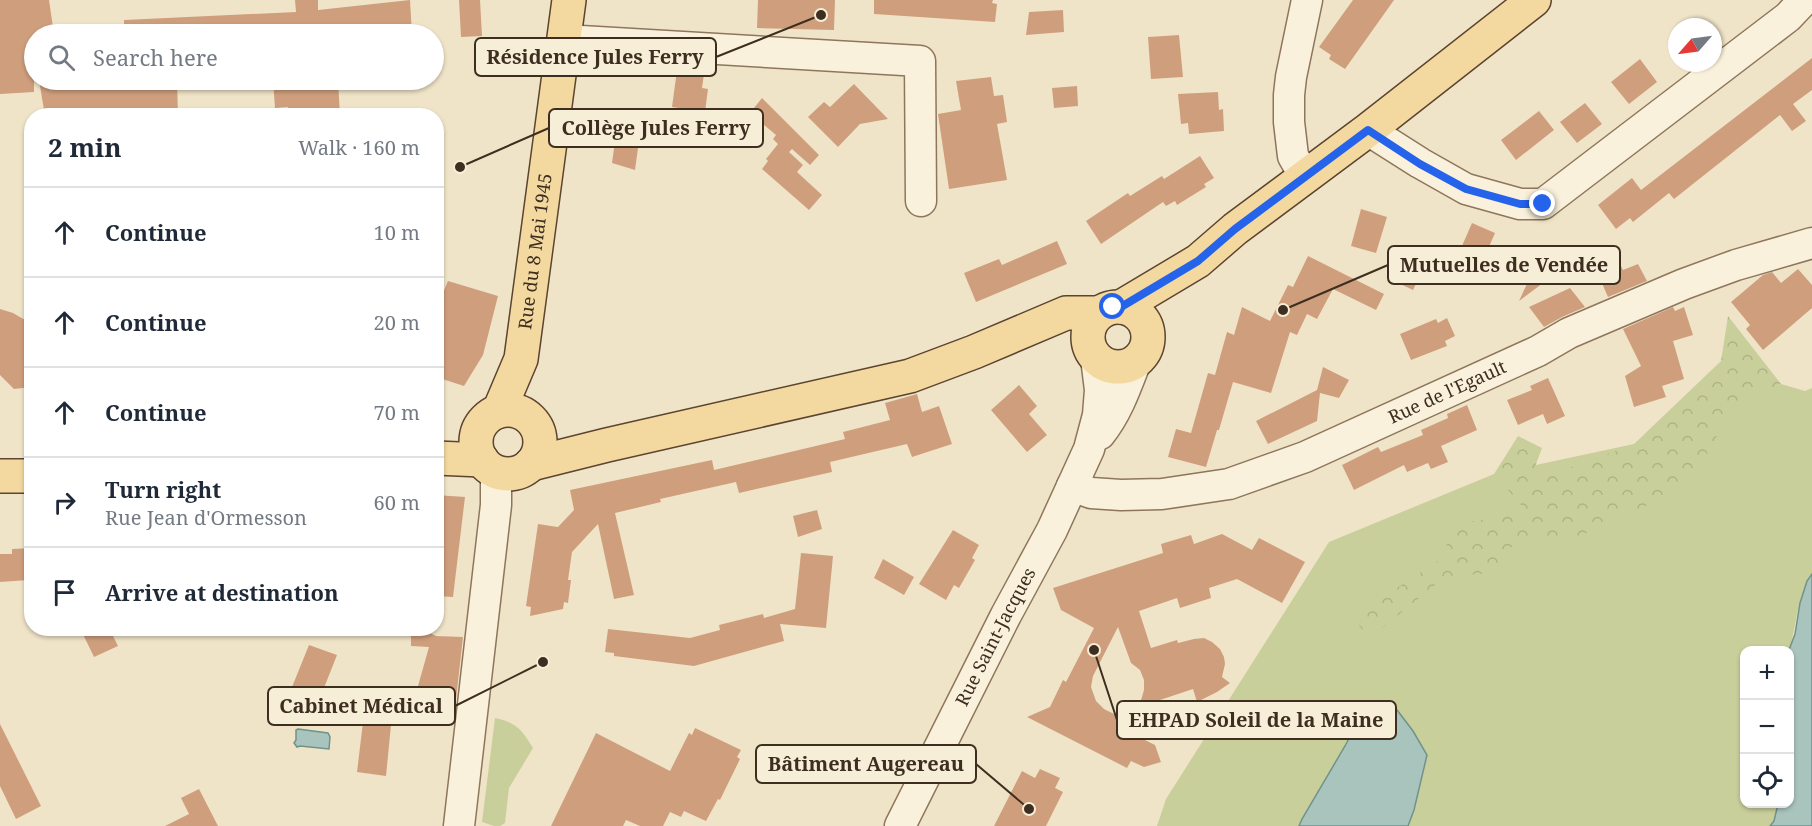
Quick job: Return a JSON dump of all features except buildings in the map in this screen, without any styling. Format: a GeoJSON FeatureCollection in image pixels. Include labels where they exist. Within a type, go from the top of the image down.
{"type":"FeatureCollection","features":[{"type":"Feature","properties":{"kind":"main road","name":"Rue du 8 Mai 1945"},"geometry":{"type":"LineString","coordinates":[[522,419],[520,359],[569,0]]}},
{"type":"Feature","properties":{"kind":"main road"},"geometry":{"type":"LineString","coordinates":[[1092,352],[1089,328],[1120,305],[1198,261],[1235,229],[1368,130],[1534,0]]}},
{"type":"Feature","properties":{"kind":"main road"},"geometry":{"type":"LineString","coordinates":[[1029,328],[1092,352],[1102,363],[1111,367],[1128,366],[1198,261]]}},
{"type":"Feature","properties":{"kind":"main road"},"geometry":{"type":"LineString","coordinates":[[531,464],[910,376],[1066,313],[1120,305],[1131,309],[1145,325],[1142,348]]}},
{"type":"Feature","properties":{"kind":"main road"},"geometry":{"type":"LineString","coordinates":[[485,456],[484,420],[489,415],[522,419],[568,441],[598,447]]}},
{"type":"Feature","properties":{"kind":"main road"},"geometry":{"type":"LineString","coordinates":[[444,458],[485,456],[515,473],[523,470],[537,456],[540,437],[522,419]]}},
{"type":"Feature","properties":{"kind":"main road"},"geometry":{"type":"LineString","coordinates":[[0,476],[24,476]]}},
{"type":"Feature","properties":{"kind":"street"},"geometry":{"type":"LineString","coordinates":[[1305,177],[1293,156],[1289,95],[1307,0]]}},
{"type":"Feature","properties":{"kind":"street"},"geometry":{"type":"LineString","coordinates":[[1368,130],[1420,164],[1466,189],[1520,204],[1543,204],[1788,17],[1804,0]]}},
{"type":"Feature","properties":{"kind":"street"},"geometry":{"type":"LineString","coordinates":[[564,40],[920,61],[921,201]]}},
{"type":"Feature","properties":{"kind":"street","name":"Rue de l'Egault"},"geometry":{"type":"LineString","coordinates":[[1072,486],[1091,493],[1121,495],[1162,494],[1229,484],[1305,457],[1538,351],[1569,333],[1684,284],[1736,265],[1812,243]]}},
{"type":"Feature","properties":{"kind":"street","name":"Rue Saint-Jacques"},"geometry":{"type":"LineString","coordinates":[[1089,449],[1108,425],[1117,408],[1142,348]]}},
{"type":"Feature","properties":{"kind":"street","name":"Rue Saint-Jacques"},"geometry":{"type":"LineString","coordinates":[[900,826],[1006,615],[1052,530],[1089,449],[1098,414],[1100,390],[1092,352]]}},
{"type":"Feature","properties":{"kind":"street"},"geometry":{"type":"LineString","coordinates":[[459,826],[495,522],[485,456]]}},
{"type":"Feature","properties":{"kind":"green space"},"geometry":{"type":"Polygon","coordinates":[[[1728,316],[1781,384],[1734,406],[1686,490],[1633,511],[1581,536],[1507,548],[1497,573],[1446,576],[1369,639],[1353,617],[1441,559],[1455,524],[1528,513],[1494,474],[1518,436],[1542,448],[1529,483],[1634,444],[1721,361],[1728,316]]]}},
{"type":"Feature","properties":{"kind":"green space"},"geometry":{"type":"Polygon","coordinates":[[[1781,384],[1805,391],[1812,388],[1812,576],[1800,602],[1790,646],[1740,646],[1740,808],[1777,808],[1774,821],[1770,826],[1408,826],[1414,810],[1426,755],[1365,709],[1299,826],[1157,826],[1166,799],[1329,542],[1494,474],[1634,444],[1781,384]]]}},
{"type":"Feature","properties":{"kind":"green space"},"geometry":{"type":"Polygon","coordinates":[[[495,718],[518,728],[533,748],[509,788],[505,823],[500,826],[482,822],[495,718]]]}},
{"type":"Feature","properties":{"kind":"water"},"geometry":{"type":"Polygon","coordinates":[[[1812,574],[1812,826],[1770,826],[1774,821],[1777,808],[1794,808],[1794,646],[1790,646],[1807,581],[1812,574]]]}},
{"type":"Feature","properties":{"kind":"water"},"geometry":{"type":"Polygon","coordinates":[[[1381,704],[1397,710],[1427,755],[1408,826],[1299,826],[1365,708],[1381,704]]]}},
{"type":"Feature","properties":{"kind":"water"},"geometry":{"type":"Polygon","coordinates":[[[298,729],[328,733],[329,749],[297,747],[294,743],[298,729]]]}},
{"type":"Feature","properties":{"kind":"place","name":"Résidence Jules Ferry"},"geometry":{"type":"Point","coordinates":[821,15]}},
{"type":"Feature","properties":{"kind":"place","name":"Collège Jules Ferry"},"geometry":{"type":"Point","coordinates":[460,167]}},
{"type":"Feature","properties":{"kind":"place","name":"Mutuelles de Vendée"},"geometry":{"type":"Point","coordinates":[1283,310]}},
{"type":"Feature","properties":{"kind":"place","name":"EHPAD Soleil de la Maine"},"geometry":{"type":"Point","coordinates":[1094,650]}},
{"type":"Feature","properties":{"kind":"place","name":"Cabinet Médical"},"geometry":{"type":"Point","coordinates":[543,662]}},
{"type":"Feature","properties":{"kind":"place","name":"Bâtiment Augereau"},"geometry":{"type":"Point","coordinates":[1029,809]}},
{"type":"Feature","properties":{"kind":"route"},"geometry":{"type":"LineString","coordinates":[[1113,307],[1121,307],[1198,261],[1235,229],[1368,130],[1420,164],[1466,189],[1520,204],[1543,204]]}}]}
